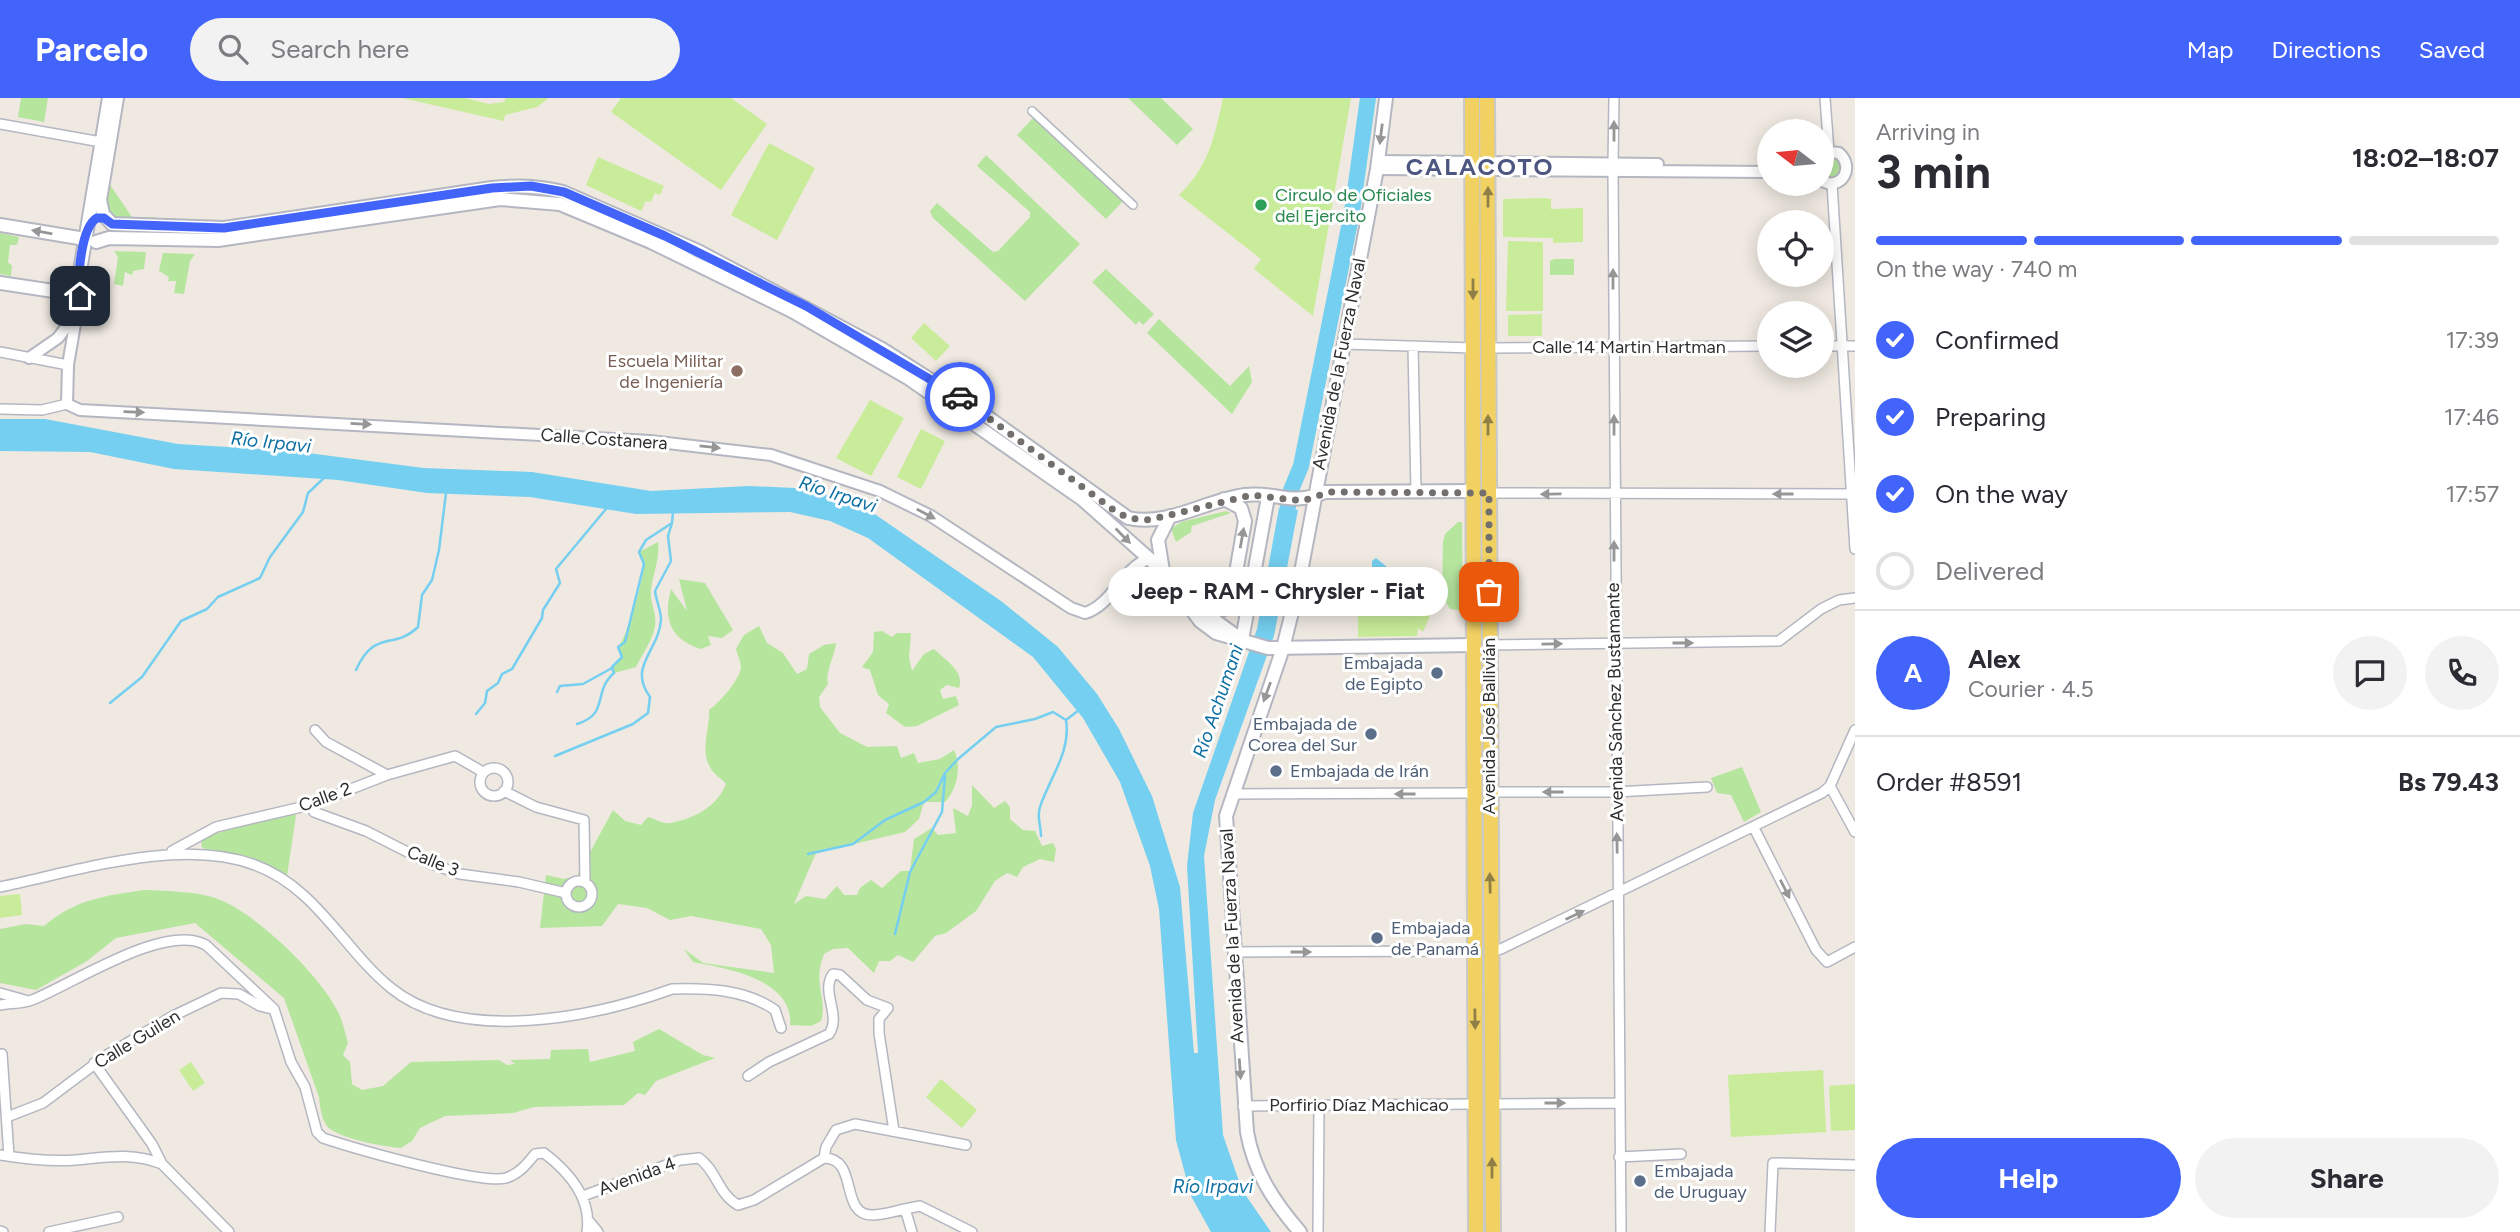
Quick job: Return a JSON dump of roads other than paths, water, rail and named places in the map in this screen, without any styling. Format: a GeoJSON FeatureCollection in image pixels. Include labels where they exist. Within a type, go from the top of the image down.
{"type":"FeatureCollection","features":[{"type":"Feature","properties":{"kind":"main road"},"geometry":{"type":"LineString","coordinates":[[109,98],[100,200],[108,221],[109,238]]}},
{"type":"Feature","properties":{"kind":"main road"},"geometry":{"type":"LineString","coordinates":[[0,283],[80,296],[78,283],[117,98]]}},
{"type":"Feature","properties":{"kind":"main road","name":"Avenida de la Fuerza Naval"},"geometry":{"type":"LineString","coordinates":[[1300,1232],[1284,1214],[1259,1173],[1250,1147],[1242,1106],[1225,832],[1231,794],[1274,651],[1298,588],[1308,499],[1344,344],[1377,165],[1386,98]]}},
{"type":"Feature","properties":{"kind":"main road","name":"Avenida José Ballivián"},"geometry":{"type":"LineString","coordinates":[[1472,98],[1476,1232]]}},
{"type":"Feature","properties":{"kind":"main road","name":"Avenida José Ballivián"},"geometry":{"type":"LineString","coordinates":[[1487,98],[1493,1232]]}},
{"type":"Feature","properties":{"kind":"main road"},"geometry":{"type":"LineString","coordinates":[[0,225],[109,238],[224,228],[492,188],[531,186],[564,192],[653,237],[742,273],[945,395],[1121,514],[1138,520],[1170,516],[1224,499],[1252,495],[1308,499],[1325,492],[1489,493]]}},
{"type":"Feature","properties":{"kind":"main road"},"geometry":{"type":"LineString","coordinates":[[89,234],[97,218],[147,233]]}},
{"type":"Feature","properties":{"kind":"main road"},"geometry":{"type":"LineString","coordinates":[[975,415],[1076,495],[1163,570],[1201,612],[1200,621],[1216,633],[1274,651],[1490,645]]}},
{"type":"Feature","properties":{"kind":"main road"},"geometry":{"type":"LineString","coordinates":[[1245,641],[1274,498]]}},
{"type":"Feature","properties":{"kind":"main road"},"geometry":{"type":"LineString","coordinates":[[1201,612],[1224,609],[1231,601],[1245,521],[1241,508],[1224,499]]}},
{"type":"Feature","properties":{"kind":"main road"},"geometry":{"type":"LineString","coordinates":[[1163,570],[1158,540],[1170,516]]}},
{"type":"Feature","properties":{"kind":"main road"},"geometry":{"type":"LineString","coordinates":[[1475,951],[1491,951]]}},
{"type":"Feature","properties":{"kind":"main road"},"geometry":{"type":"LineString","coordinates":[[1476,1104],[1492,1104]]}},
{"type":"Feature","properties":{"kind":"street","name":"Avenida Sánchez Bustamante"},"geometry":{"type":"LineString","coordinates":[[1614,98],[1613,347],[1621,1232]]}},
{"type":"Feature","properties":{"kind":"street"},"geometry":{"type":"LineString","coordinates":[[1825,98],[1825,119]]}},
{"type":"Feature","properties":{"kind":"street"},"geometry":{"type":"LineString","coordinates":[[1032,111],[1133,205]]}},
{"type":"Feature","properties":{"kind":"street"},"geometry":{"type":"LineString","coordinates":[[0,124],[106,142]]}},
{"type":"Feature","properties":{"kind":"street"},"geometry":{"type":"LineString","coordinates":[[1834,155],[1842,156],[1851,169],[1841,181],[1834,182]]}},
{"type":"Feature","properties":{"kind":"street"},"geometry":{"type":"LineString","coordinates":[[1377,165],[1757,166]]}},
{"type":"Feature","properties":{"kind":"street"},"geometry":{"type":"LineString","coordinates":[[1613,167],[1757,172]]}},
{"type":"Feature","properties":{"kind":"street"},"geometry":{"type":"LineString","coordinates":[[1828,196],[1842,346],[1855,549]]}},
{"type":"Feature","properties":{"kind":"street"},"geometry":{"type":"LineString","coordinates":[[67,404],[68,365],[80,296]]}},
{"type":"Feature","properties":{"kind":"street"},"geometry":{"type":"LineString","coordinates":[[29,358],[58,338],[77,309]]}},
{"type":"Feature","properties":{"kind":"street"},"geometry":{"type":"LineString","coordinates":[[1344,344],[1473,348]]}},
{"type":"Feature","properties":{"kind":"street"},"geometry":{"type":"LineString","coordinates":[[1413,346],[1416,491]]}},
{"type":"Feature","properties":{"kind":"street","name":"Calle 14 Martin Hartman"},"geometry":{"type":"LineString","coordinates":[[1489,348],[1757,346]]}},
{"type":"Feature","properties":{"kind":"street"},"geometry":{"type":"LineString","coordinates":[[1834,346],[1855,346]]}},
{"type":"Feature","properties":{"kind":"street"},"geometry":{"type":"LineString","coordinates":[[0,352],[68,365]]}},
{"type":"Feature","properties":{"kind":"street","name":"Calle Costanera"},"geometry":{"type":"LineString","coordinates":[[0,409],[42,410],[67,404],[80,410],[650,441],[771,455],[880,491],[931,516],[1064,604],[1085,613],[1098,607],[1136,564],[1148,559]]}},
{"type":"Feature","properties":{"kind":"street"},"geometry":{"type":"LineString","coordinates":[[1489,493],[1853,494]]}},
{"type":"Feature","properties":{"kind":"street"},"geometry":{"type":"LineString","coordinates":[[1490,645],[1779,641],[1821,609],[1839,600],[1855,598]]}},
{"type":"Feature","properties":{"kind":"street"},"geometry":{"type":"LineString","coordinates":[[315,730],[326,742],[387,775]]}},
{"type":"Feature","properties":{"kind":"street"},"geometry":{"type":"LineString","coordinates":[[1491,951],[1501,949],[1617,894],[1822,793],[1830,786],[1855,730]]}},
{"type":"Feature","properties":{"kind":"street","name":"Calle 2"},"geometry":{"type":"LineString","coordinates":[[167,854],[216,827],[310,804],[387,775],[455,756],[483,772]]}},
{"type":"Feature","properties":{"kind":"street"},"geometry":{"type":"LineString","coordinates":[[495,767],[503,771],[508,779],[504,791],[496,796],[486,794],[480,782],[483,772],[495,767]]}},
{"type":"Feature","properties":{"kind":"street"},"geometry":{"type":"LineString","coordinates":[[1830,786],[1855,832]]}},
{"type":"Feature","properties":{"kind":"street"},"geometry":{"type":"LineString","coordinates":[[1489,793],[1707,788]]}},
{"type":"Feature","properties":{"kind":"street"},"geometry":{"type":"LineString","coordinates":[[504,791],[536,807],[584,820],[585,882],[591,888],[592,897],[583,906],[571,904],[566,893],[573,882],[585,882]]}},
{"type":"Feature","properties":{"kind":"street"},"geometry":{"type":"LineString","coordinates":[[1231,794],[1474,793]]}},
{"type":"Feature","properties":{"kind":"street","name":"Calle 3"},"geometry":{"type":"LineString","coordinates":[[310,804],[314,812],[366,831],[429,863],[460,874],[519,882],[566,893]]}},
{"type":"Feature","properties":{"kind":"street"},"geometry":{"type":"LineString","coordinates":[[1754,828],[1816,950],[1826,962],[1855,947]]}},
{"type":"Feature","properties":{"kind":"street"},"geometry":{"type":"LineString","coordinates":[[0,887],[167,854],[202,852],[256,865],[285,880],[309,898],[390,988],[417,1005],[446,1015],[502,1021],[607,1010],[672,989],[683,989],[750,996],[775,1010],[781,1028]]}},
{"type":"Feature","properties":{"kind":"street"},"geometry":{"type":"LineString","coordinates":[[0,1005],[29,1001],[102,966],[166,940],[194,938],[206,945],[274,1009],[291,1062],[305,1087],[317,1132],[323,1138],[485,1179],[506,1178],[522,1170],[535,1154],[544,1153],[558,1163],[583,1196],[589,1221],[587,1232]]}},
{"type":"Feature","properties":{"kind":"street"},"geometry":{"type":"LineString","coordinates":[[1233,952],[1475,951]]}},
{"type":"Feature","properties":{"kind":"street"},"geometry":{"type":"LineString","coordinates":[[748,1076],[769,1062],[829,1034],[835,1019],[829,981],[833,974],[840,975],[867,1000],[888,1008],[879,1019],[879,1033],[894,1131]]}},
{"type":"Feature","properties":{"kind":"street"},"geometry":{"type":"LineString","coordinates":[[0,993],[29,1001]]}},
{"type":"Feature","properties":{"kind":"street","name":"Calle Guilen"},"geometry":{"type":"LineString","coordinates":[[7,1117],[43,1103],[94,1063],[173,1016],[221,993],[239,993],[260,1006],[274,1009]]}},
{"type":"Feature","properties":{"kind":"street"},"geometry":{"type":"LineString","coordinates":[[2,1054],[7,1117],[5,1156],[76,1160],[130,1155],[162,1164]]}},
{"type":"Feature","properties":{"kind":"street"},"geometry":{"type":"LineString","coordinates":[[94,1063],[152,1144],[162,1164],[229,1232]]}},
{"type":"Feature","properties":{"kind":"street"},"geometry":{"type":"LineString","coordinates":[[1492,1104],[1618,1103]]}},
{"type":"Feature","properties":{"kind":"street","name":"Porfirio Díaz Machicao"},"geometry":{"type":"LineString","coordinates":[[1242,1106],[1476,1104]]}},
{"type":"Feature","properties":{"kind":"street"},"geometry":{"type":"LineString","coordinates":[[1318,1232],[1319,1106]]}},
{"type":"Feature","properties":{"kind":"street"},"geometry":{"type":"LineString","coordinates":[[967,1145],[921,1139],[894,1131],[855,1125],[843,1126],[831,1136],[824,1158],[833,1158],[844,1167],[855,1205],[861,1212],[870,1215],[920,1206],[972,1232]]}},
{"type":"Feature","properties":{"kind":"street"},"geometry":{"type":"LineString","coordinates":[[1619,1157],[1681,1154]]}},
{"type":"Feature","properties":{"kind":"street","name":"Avenida 4"},"geometry":{"type":"LineString","coordinates":[[583,1196],[680,1160],[699,1158],[706,1163],[722,1192],[738,1205],[764,1195],[824,1158]]}},
{"type":"Feature","properties":{"kind":"street"},"geometry":{"type":"LineString","coordinates":[[1770,1232],[1771,1166],[1777,1162],[1855,1164]]}},
{"type":"Feature","properties":{"kind":"street"},"geometry":{"type":"LineString","coordinates":[[905,1209],[912,1232]]}},
{"type":"Feature","properties":{"kind":"street"},"geometry":{"type":"LineString","coordinates":[[49,1232],[117,1217]]}},
{"type":"Feature","properties":{"kind":"street"},"geometry":{"type":"LineString","coordinates":[[589,1221],[598,1232]]}},
{"type":"Feature","properties":{"kind":"water","name":"Río Irpavi"},"geometry":{"type":"Polygon","coordinates":[[[0,419],[45,419],[178,444],[292,451],[424,468],[532,472],[651,491],[749,486],[795,488],[837,497],[876,515],[1001,601],[1058,647],[1097,694],[1119,729],[1152,796],[1180,887],[1194,1053],[1198,1053],[1187,866],[1193,813],[1257,629],[1279,508],[1298,510],[1274,636],[1215,800],[1204,856],[1223,1135],[1242,1190],[1271,1232],[1211,1232],[1191,1196],[1176,1140],[1159,909],[1150,866],[1120,782],[1083,718],[1033,657],[868,538],[830,521],[790,512],[636,514],[530,497],[427,493],[338,480],[174,469],[90,452],[0,451],[0,419]]]}},
{"type":"Feature","properties":{"kind":"water"},"geometry":{"type":"Polygon","coordinates":[[[1376,558],[1387,567],[1383,580],[1377,585],[1361,575],[1362,570],[1372,571],[1372,561],[1376,558]]]}},
{"type":"Feature","properties":{"kind":"waterway","name":"Río Achumani"},"geometry":{"type":"LineString","coordinates":[[1284,528],[1291,490],[1301,466],[1352,212],[1368,98]]}},
{"type":"Feature","properties":{"kind":"waterway"},"geometry":{"type":"LineString","coordinates":[[110,703],[142,677],[181,621],[207,609],[218,597],[260,578],[270,557],[303,512],[308,493],[324,478]]}},
{"type":"Feature","properties":{"kind":"waterway"},"geometry":{"type":"LineString","coordinates":[[356,670],[363,657],[377,644],[400,638],[418,627],[422,595],[432,580],[439,550],[446,493]]}},
{"type":"Feature","properties":{"kind":"waterway"},"geometry":{"type":"LineString","coordinates":[[476,714],[485,703],[487,691],[498,683],[502,674],[512,669],[542,618],[543,610],[560,583],[556,569],[606,509]]}},
{"type":"Feature","properties":{"kind":"waterway"},"geometry":{"type":"LineString","coordinates":[[577,724],[594,714],[607,680],[614,673],[612,667],[622,657],[618,647],[625,642],[644,564],[639,552],[646,540],[672,523],[673,512]]}},
{"type":"Feature","properties":{"kind":"waterway"},"geometry":{"type":"LineString","coordinates":[[555,756],[633,724],[648,713],[650,697],[644,686],[643,667],[659,630],[661,616],[655,591],[671,561],[668,536],[672,523]]}},
{"type":"Feature","properties":{"kind":"waterway"},"geometry":{"type":"LineString","coordinates":[[557,692],[560,686],[583,684],[612,668]]}},
{"type":"Feature","properties":{"kind":"waterway"},"geometry":{"type":"LineString","coordinates":[[808,854],[853,844],[885,820],[924,802],[936,792],[945,773],[958,759],[996,727],[1035,719],[1053,712],[1066,720],[1079,710]]}},
{"type":"Feature","properties":{"kind":"waterway"},"geometry":{"type":"LineString","coordinates":[[1041,836],[1040,808],[1063,753],[1066,720]]}},
{"type":"Feature","properties":{"kind":"waterway"},"geometry":{"type":"LineString","coordinates":[[895,934],[910,872],[942,812],[945,776]]}},
{"type":"Feature","properties":{"kind":"place","name":"Circulo de Oficiales del Ejercito"},"geometry":{"type":"Point","coordinates":[1261,205]}},
{"type":"Feature","properties":{"kind":"place","name":"Escuela Militar de Ingeniería"},"geometry":{"type":"Point","coordinates":[737,371]}},
{"type":"Feature","properties":{"kind":"place","name":"Jeep - RAM - Chrysler - Fiat"},"geometry":{"type":"Point","coordinates":[1489,592]}},
{"type":"Feature","properties":{"kind":"place","name":"Embajada de Egipto"},"geometry":{"type":"Point","coordinates":[1437,673]}},
{"type":"Feature","properties":{"kind":"place","name":"Embajada de Corea del Sur"},"geometry":{"type":"Point","coordinates":[1371,734]}},
{"type":"Feature","properties":{"kind":"place","name":"Embajada de Irán"},"geometry":{"type":"Point","coordinates":[1276,771]}},
{"type":"Feature","properties":{"kind":"place","name":"Embajada de Panamá"},"geometry":{"type":"Point","coordinates":[1377,938]}},
{"type":"Feature","properties":{"kind":"place","name":"Embajada de Uruguay"},"geometry":{"type":"Point","coordinates":[1640,1181]}},
{"type":"Feature","properties":{"kind":"district","name":"CALACOTO"},"geometry":{"type":"Point","coordinates":[1480,166]}}]}
